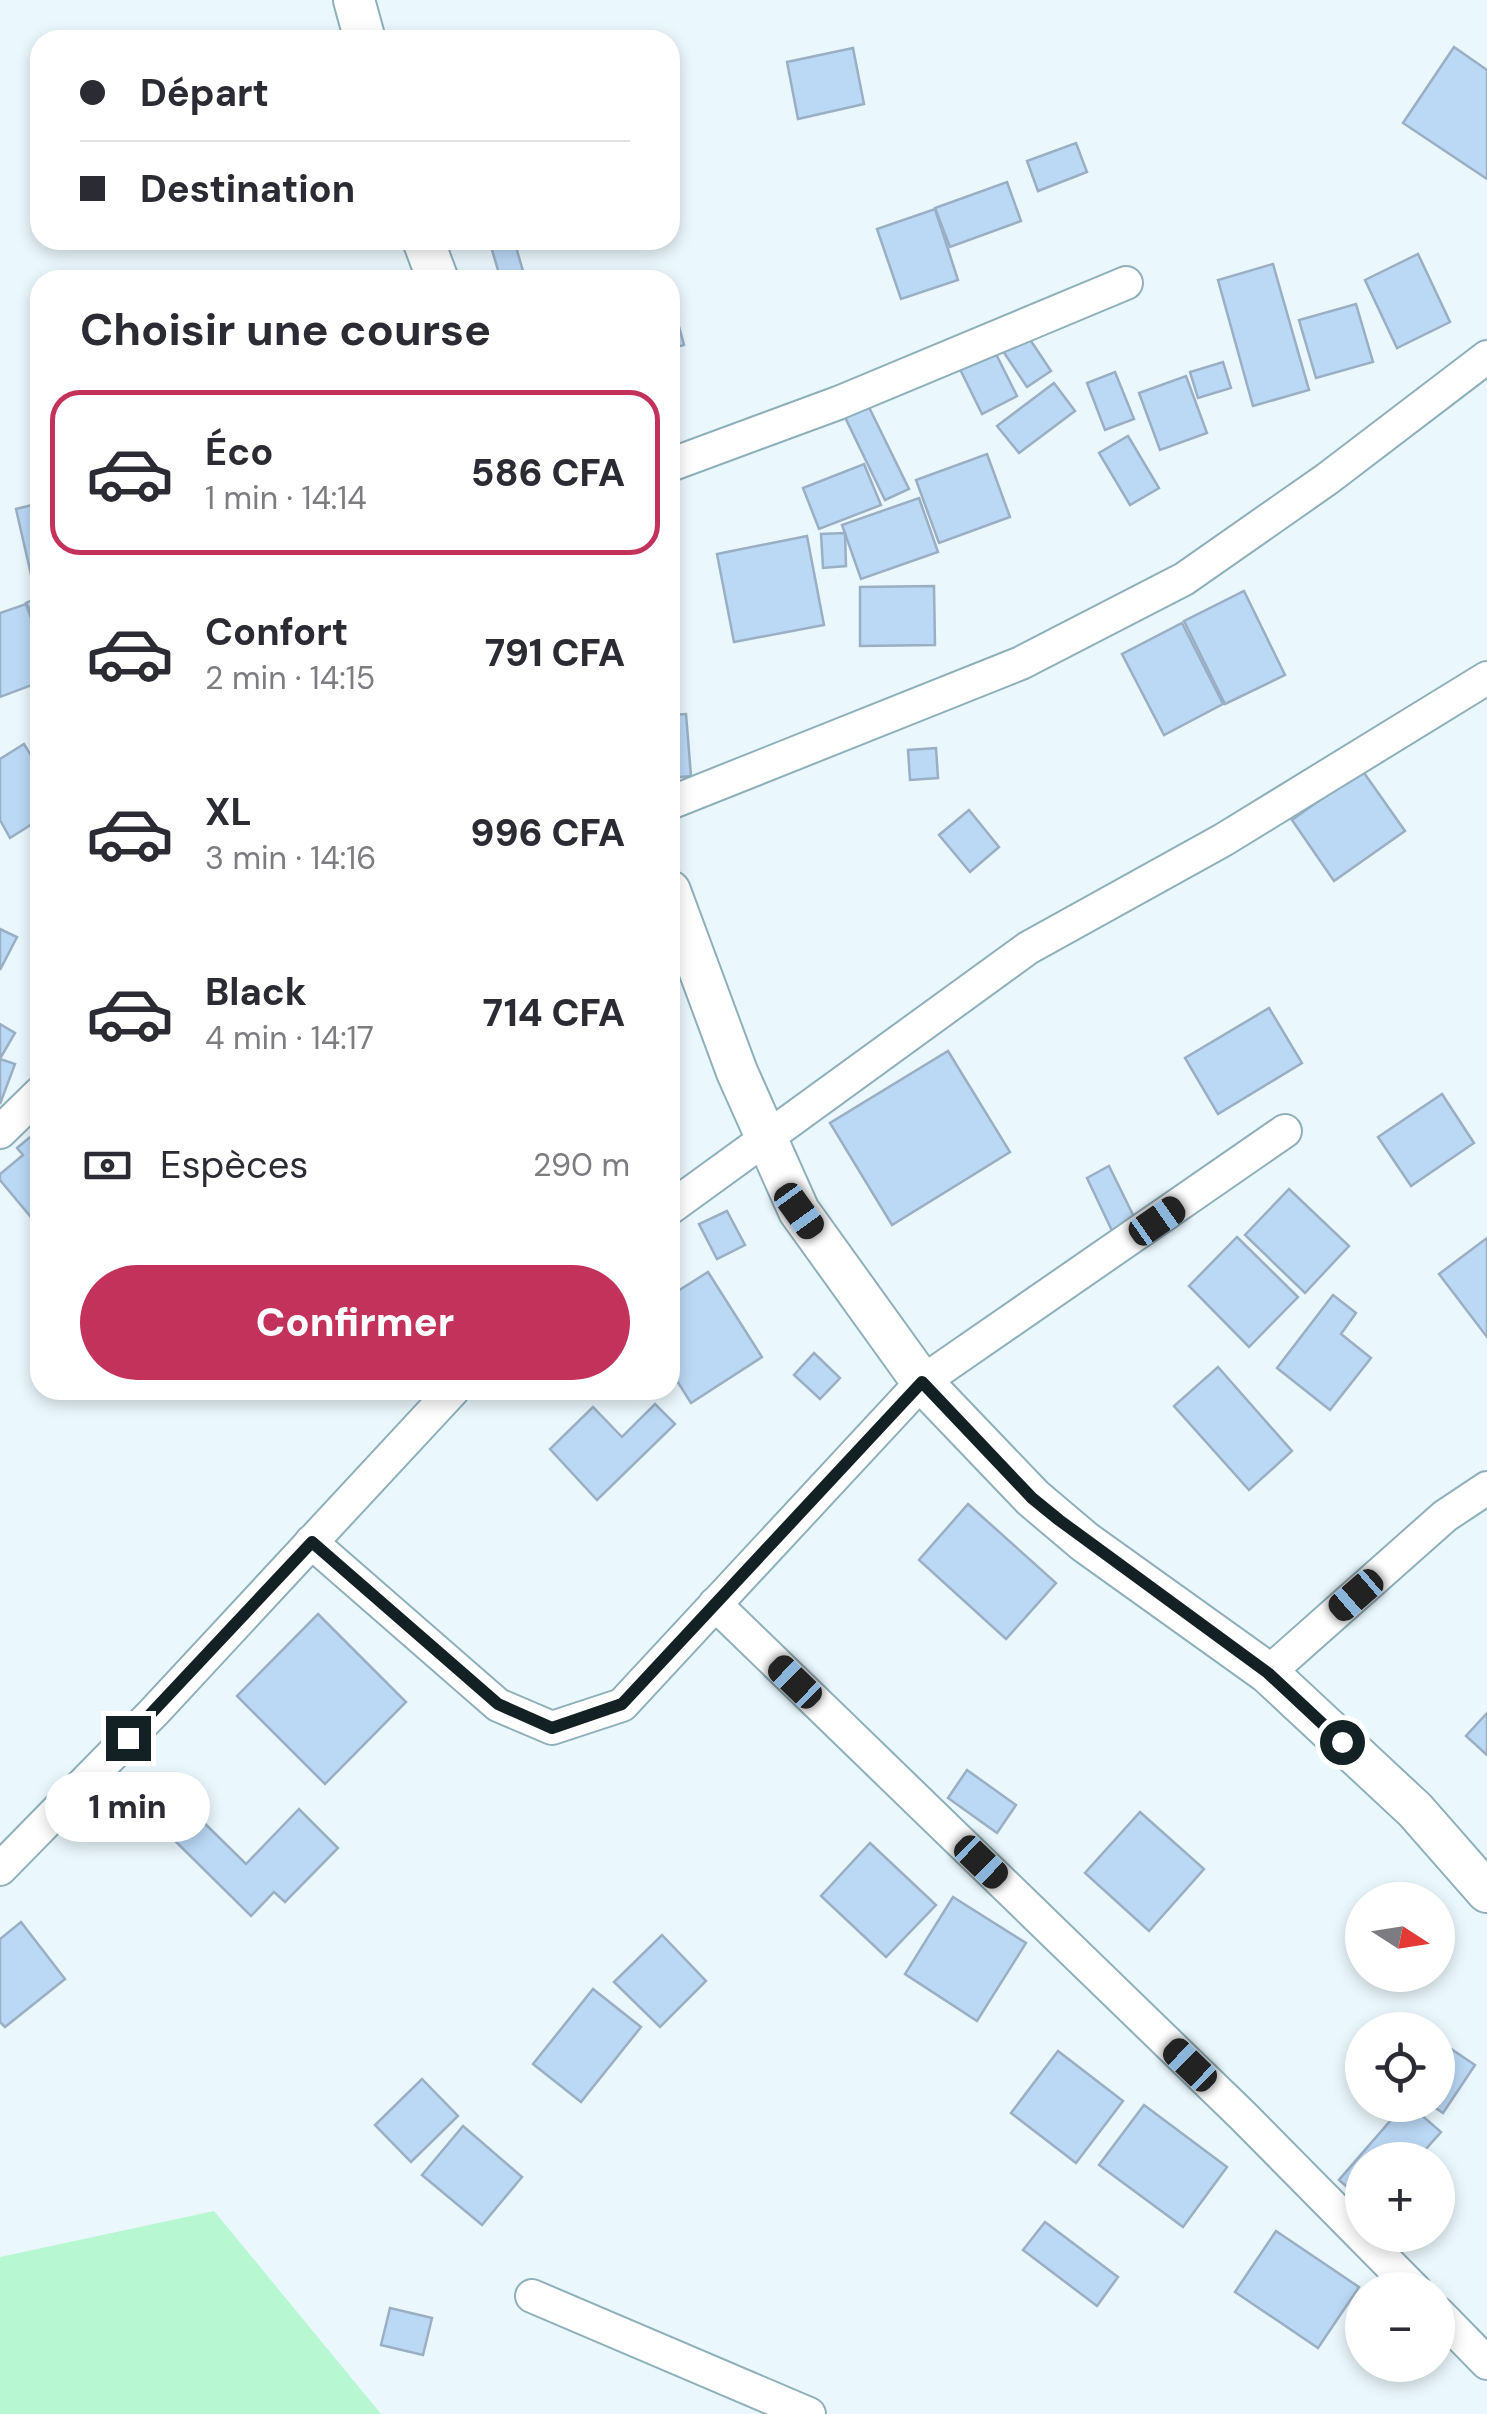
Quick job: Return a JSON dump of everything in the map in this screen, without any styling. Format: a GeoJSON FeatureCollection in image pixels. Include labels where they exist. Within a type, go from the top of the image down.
{"type":"FeatureCollection","features":[{"type":"Feature","properties":{"kind":"street"},"geometry":{"type":"LineString","coordinates":[[354,0],[362,30]]}},
{"type":"Feature","properties":{"kind":"street"},"geometry":{"type":"LineString","coordinates":[[680,461],[838,403],[1126,283]]}},
{"type":"Feature","properties":{"kind":"street"},"geometry":{"type":"LineString","coordinates":[[680,800],[1021,663],[1184,579],[1328,480],[1487,356]]}},
{"type":"Feature","properties":{"kind":"street"},"geometry":{"type":"LineString","coordinates":[[680,1200],[1028,948],[1223,840],[1487,678]]}},
{"type":"Feature","properties":{"kind":"street"},"geometry":{"type":"LineString","coordinates":[[680,922],[737,1072],[799,1211],[922,1382],[1032,1498],[1268,1673],[1415,1810],[1487,1892]]}},
{"type":"Feature","properties":{"kind":"street"},"geometry":{"type":"LineString","coordinates":[[0,1132],[30,1103]]}},
{"type":"Feature","properties":{"kind":"street"},"geometry":{"type":"LineString","coordinates":[[312,1542],[498,1704],[552,1728],[622,1704],[922,1382],[1285,1131]]}},
{"type":"Feature","properties":{"kind":"street"},"geometry":{"type":"LineString","coordinates":[[0,1868],[154,1712],[444,1400]]}},
{"type":"Feature","properties":{"kind":"street"},"geometry":{"type":"LineString","coordinates":[[1268,1673],[1445,1516],[1487,1488]]}},
{"type":"Feature","properties":{"kind":"street"},"geometry":{"type":"LineString","coordinates":[[715,1604],[1228,2102],[1397,2272]]}},
{"type":"Feature","properties":{"kind":"street"},"geometry":{"type":"LineString","coordinates":[[532,2296],[809,2414]]}},
{"type":"Feature","properties":{"kind":"street"},"geometry":{"type":"LineString","coordinates":[[1455,2330],[1487,2363]]}},
{"type":"Feature","properties":{"kind":"green space"},"geometry":{"type":"Polygon","coordinates":[[[214,2211],[381,2414],[0,2414],[0,2257],[214,2211]]]}},
{"type":"Feature","properties":{"kind":"building"},"geometry":{"type":"Polygon","coordinates":[[[1454,47],[1487,70],[1487,179],[1403,123],[1454,47]]]}},
{"type":"Feature","properties":{"kind":"building"},"geometry":{"type":"Polygon","coordinates":[[[853,48],[864,104],[798,119],[787,62],[853,48]]]}},
{"type":"Feature","properties":{"kind":"building"},"geometry":{"type":"Polygon","coordinates":[[[1076,143],[1087,172],[1038,191],[1027,161],[1076,143]]]}},
{"type":"Feature","properties":{"kind":"building"},"geometry":{"type":"Polygon","coordinates":[[[1007,182],[1021,221],[950,247],[935,208],[1007,182]]]}},
{"type":"Feature","properties":{"kind":"building"},"geometry":{"type":"Polygon","coordinates":[[[935,209],[958,280],[901,299],[877,229],[935,209]]]}},
{"type":"Feature","properties":{"kind":"building"},"geometry":{"type":"Polygon","coordinates":[[[492,250],[517,250],[523,270],[498,270],[492,250]]]}},
{"type":"Feature","properties":{"kind":"building"},"geometry":{"type":"Polygon","coordinates":[[[1418,254],[1450,322],[1397,348],[1365,280],[1418,254]]]}},
{"type":"Feature","properties":{"kind":"building"},"geometry":{"type":"Polygon","coordinates":[[[1273,264],[1309,390],[1253,406],[1218,280],[1273,264]]]}},
{"type":"Feature","properties":{"kind":"building"},"geometry":{"type":"Polygon","coordinates":[[[1356,304],[1373,362],[1316,378],[1299,320],[1356,304]]]}},
{"type":"Feature","properties":{"kind":"building"},"geometry":{"type":"Polygon","coordinates":[[[1027,335],[1051,371],[1027,387],[1003,351],[1027,335]]]}},
{"type":"Feature","properties":{"kind":"building"},"geometry":{"type":"Polygon","coordinates":[[[993,348],[1017,396],[982,414],[958,365],[993,348]]]}},
{"type":"Feature","properties":{"kind":"building"},"geometry":{"type":"Polygon","coordinates":[[[1223,362],[1231,388],[1198,398],[1190,372],[1223,362]]]}},
{"type":"Feature","properties":{"kind":"building"},"geometry":{"type":"Polygon","coordinates":[[[1115,372],[1134,419],[1105,430],[1087,383],[1115,372]]]}},
{"type":"Feature","properties":{"kind":"building"},"geometry":{"type":"Polygon","coordinates":[[[1186,376],[1207,433],[1160,450],[1139,393],[1186,376]]]}},
{"type":"Feature","properties":{"kind":"building"},"geometry":{"type":"Polygon","coordinates":[[[1054,383],[1075,411],[1019,453],[997,426],[1054,383]]]}},
{"type":"Feature","properties":{"kind":"building"},"geometry":{"type":"Polygon","coordinates":[[[864,397],[909,489],[885,500],[841,409],[864,397]]]}},
{"type":"Feature","properties":{"kind":"building"},"geometry":{"type":"Polygon","coordinates":[[[1128,436],[1159,488],[1130,505],[1099,453],[1128,436]]]}},
{"type":"Feature","properties":{"kind":"building"},"geometry":{"type":"Polygon","coordinates":[[[987,454],[1010,517],[939,543],[916,480],[987,454]]]}},
{"type":"Feature","properties":{"kind":"building"},"geometry":{"type":"Polygon","coordinates":[[[864,464],[881,505],[819,529],[803,488],[864,464]]]}},
{"type":"Feature","properties":{"kind":"building"},"geometry":{"type":"Polygon","coordinates":[[[919,498],[938,552],[861,579],[842,525],[919,498]]]}},
{"type":"Feature","properties":{"kind":"building"},"geometry":{"type":"Polygon","coordinates":[[[30,506],[30,570],[16,509],[30,506]]]}},
{"type":"Feature","properties":{"kind":"building"},"geometry":{"type":"Polygon","coordinates":[[[845,533],[846,566],[823,568],[821,534],[845,533]]]}},
{"type":"Feature","properties":{"kind":"building"},"geometry":{"type":"Polygon","coordinates":[[[807,536],[824,625],[734,642],[717,554],[807,536]]]}},
{"type":"Feature","properties":{"kind":"building"},"geometry":{"type":"Polygon","coordinates":[[[934,586],[935,645],[860,646],[860,587],[934,586]]]}},
{"type":"Feature","properties":{"kind":"building"},"geometry":{"type":"Polygon","coordinates":[[[1244,591],[1285,675],[1225,704],[1184,621],[1244,591]]]}},
{"type":"Feature","properties":{"kind":"building"},"geometry":{"type":"Polygon","coordinates":[[[26,604],[30,615],[30,686],[0,697],[0,613],[26,604]]]}},
{"type":"Feature","properties":{"kind":"building"},"geometry":{"type":"Polygon","coordinates":[[[1182,623],[1223,704],[1164,735],[1122,654],[1182,623]]]}},
{"type":"Feature","properties":{"kind":"building"},"geometry":{"type":"Polygon","coordinates":[[[680,714],[686,714],[691,776],[680,777],[680,714]]]}},
{"type":"Feature","properties":{"kind":"building"},"geometry":{"type":"Polygon","coordinates":[[[24,744],[30,754],[30,825],[10,838],[0,820],[0,759],[24,744]]]}},
{"type":"Feature","properties":{"kind":"building"},"geometry":{"type":"Polygon","coordinates":[[[936,748],[938,778],[910,780],[908,750],[936,748]]]}},
{"type":"Feature","properties":{"kind":"building"},"geometry":{"type":"Polygon","coordinates":[[[1362,770],[1405,831],[1334,881],[1292,820],[1362,770]]]}},
{"type":"Feature","properties":{"kind":"building"},"geometry":{"type":"Polygon","coordinates":[[[969,810],[999,847],[970,872],[939,835],[969,810]]]}},
{"type":"Feature","properties":{"kind":"building"},"geometry":{"type":"Polygon","coordinates":[[[0,929],[17,937],[0,970],[0,929]]]}},
{"type":"Feature","properties":{"kind":"building"},"geometry":{"type":"Polygon","coordinates":[[[1269,1008],[1302,1063],[1218,1114],[1185,1058],[1269,1008]]]}},
{"type":"Feature","properties":{"kind":"building"},"geometry":{"type":"Polygon","coordinates":[[[0,1024],[15,1033],[1,1057],[0,1056],[0,1024]]]}},
{"type":"Feature","properties":{"kind":"building"},"geometry":{"type":"Polygon","coordinates":[[[948,1051],[1010,1152],[892,1225],[830,1123],[948,1051]]]}},
{"type":"Feature","properties":{"kind":"building"},"geometry":{"type":"Polygon","coordinates":[[[0,1059],[15,1064],[0,1104],[0,1059]]]}},
{"type":"Feature","properties":{"kind":"building"},"geometry":{"type":"Polygon","coordinates":[[[1442,1094],[1474,1143],[1411,1186],[1378,1137],[1442,1094]]]}},
{"type":"Feature","properties":{"kind":"building"},"geometry":{"type":"Polygon","coordinates":[[[30,1137],[30,1216],[0,1180],[0,1174],[23,1155],[17,1148],[30,1137]]]}},
{"type":"Feature","properties":{"kind":"building"},"geometry":{"type":"Polygon","coordinates":[[[1109,1166],[1138,1225],[1115,1237],[1087,1178],[1109,1166]]]}},
{"type":"Feature","properties":{"kind":"building"},"geometry":{"type":"Polygon","coordinates":[[[1289,1189],[1349,1246],[1305,1293],[1245,1235],[1289,1189]]]}},
{"type":"Feature","properties":{"kind":"building"},"geometry":{"type":"Polygon","coordinates":[[[727,1211],[745,1245],[717,1259],[699,1224],[727,1211]]]}},
{"type":"Feature","properties":{"kind":"building"},"geometry":{"type":"Polygon","coordinates":[[[1237,1237],[1298,1297],[1249,1347],[1189,1286],[1237,1237]]]}},
{"type":"Feature","properties":{"kind":"building"},"geometry":{"type":"Polygon","coordinates":[[[1487,1238],[1487,1337],[1439,1274],[1487,1238]]]}},
{"type":"Feature","properties":{"kind":"building"},"geometry":{"type":"Polygon","coordinates":[[[708,1272],[762,1357],[691,1403],[680,1386],[680,1290],[708,1272]]]}},
{"type":"Feature","properties":{"kind":"building"},"geometry":{"type":"Polygon","coordinates":[[[1333,1295],[1356,1313],[1341,1334],[1371,1358],[1330,1410],[1277,1368],[1333,1295]]]}},
{"type":"Feature","properties":{"kind":"building"},"geometry":{"type":"Polygon","coordinates":[[[814,1353],[840,1378],[820,1399],[794,1375],[814,1353]]]}},
{"type":"Feature","properties":{"kind":"building"},"geometry":{"type":"Polygon","coordinates":[[[1218,1367],[1292,1451],[1249,1490],[1174,1406],[1218,1367]]]}},
{"type":"Feature","properties":{"kind":"building"},"geometry":{"type":"Polygon","coordinates":[[[655,1404],[675,1424],[597,1500],[550,1449],[593,1407],[622,1437],[655,1404]]]}},
{"type":"Feature","properties":{"kind":"building"},"geometry":{"type":"Polygon","coordinates":[[[968,1504],[1056,1583],[1006,1639],[919,1560],[968,1504]]]}},
{"type":"Feature","properties":{"kind":"building"},"geometry":{"type":"Polygon","coordinates":[[[318,1614],[406,1702],[325,1784],[237,1696],[318,1614]]]}},
{"type":"Feature","properties":{"kind":"building"},"geometry":{"type":"Polygon","coordinates":[[[1487,1713],[1487,1755],[1466,1736],[1487,1713]]]}},
{"type":"Feature","properties":{"kind":"building"},"geometry":{"type":"Polygon","coordinates":[[[967,1770],[1016,1805],[997,1833],[948,1798],[967,1770]]]}},
{"type":"Feature","properties":{"kind":"building"},"geometry":{"type":"Polygon","coordinates":[[[189,1808],[246,1864],[299,1809],[338,1848],[285,1902],[274,1892],[251,1916],[166,1832],[189,1808]]]}},
{"type":"Feature","properties":{"kind":"building"},"geometry":{"type":"Polygon","coordinates":[[[1140,1812],[1204,1869],[1149,1931],[1085,1873],[1140,1812]]]}},
{"type":"Feature","properties":{"kind":"building"},"geometry":{"type":"Polygon","coordinates":[[[870,1843],[936,1905],[886,1957],[821,1896],[870,1843]]]}},
{"type":"Feature","properties":{"kind":"building"},"geometry":{"type":"Polygon","coordinates":[[[953,1897],[1026,1943],[977,2021],[905,1974],[953,1897]]]}},
{"type":"Feature","properties":{"kind":"building"},"geometry":{"type":"Polygon","coordinates":[[[21,1922],[65,1979],[5,2027],[0,2022],[0,1939],[21,1922]]]}},
{"type":"Feature","properties":{"kind":"building"},"geometry":{"type":"Polygon","coordinates":[[[662,1935],[706,1981],[660,2027],[614,1982],[662,1935]]]}},
{"type":"Feature","properties":{"kind":"building"},"geometry":{"type":"Polygon","coordinates":[[[593,1989],[641,2027],[581,2102],[533,2064],[593,1989]]]}},
{"type":"Feature","properties":{"kind":"building"},"geometry":{"type":"Polygon","coordinates":[[[1058,2051],[1123,2101],[1076,2163],[1011,2113],[1058,2051]]]}},
{"type":"Feature","properties":{"kind":"building"},"geometry":{"type":"Polygon","coordinates":[[[1455,2051],[1475,2065],[1455,2095],[1455,2051]]]}},
{"type":"Feature","properties":{"kind":"building"},"geometry":{"type":"Polygon","coordinates":[[[422,2079],[458,2116],[411,2162],[375,2125],[422,2079]]]}},
{"type":"Feature","properties":{"kind":"building"},"geometry":{"type":"Polygon","coordinates":[[[1144,2105],[1227,2167],[1183,2227],[1099,2165],[1144,2105]]]}},
{"type":"Feature","properties":{"kind":"building"},"geometry":{"type":"Polygon","coordinates":[[[1389,2122],[1430,2122],[1441,2132],[1432,2142],[1372,2142],[1389,2122]]]}},
{"type":"Feature","properties":{"kind":"building"},"geometry":{"type":"Polygon","coordinates":[[[463,2126],[522,2177],[482,2225],[422,2175],[463,2126]]]}},
{"type":"Feature","properties":{"kind":"building"},"geometry":{"type":"Polygon","coordinates":[[[1045,2222],[1118,2277],[1097,2306],[1023,2250],[1045,2222]]]}},
{"type":"Feature","properties":{"kind":"building"},"geometry":{"type":"Polygon","coordinates":[[[1276,2231],[1345,2278],[1345,2308],[1318,2348],[1235,2292],[1276,2231]]]}},
{"type":"Feature","properties":{"kind":"building"},"geometry":{"type":"Polygon","coordinates":[[[390,2308],[432,2318],[423,2355],[381,2345],[390,2308]]]}},
{"type":"Feature","properties":{"kind":"route"},"geometry":{"type":"LineString","coordinates":[[128,1738],[312,1542],[498,1704],[552,1728],[622,1704],[922,1382],[1032,1498],[1085,1542],[1268,1673],[1342,1742]]}}]}
